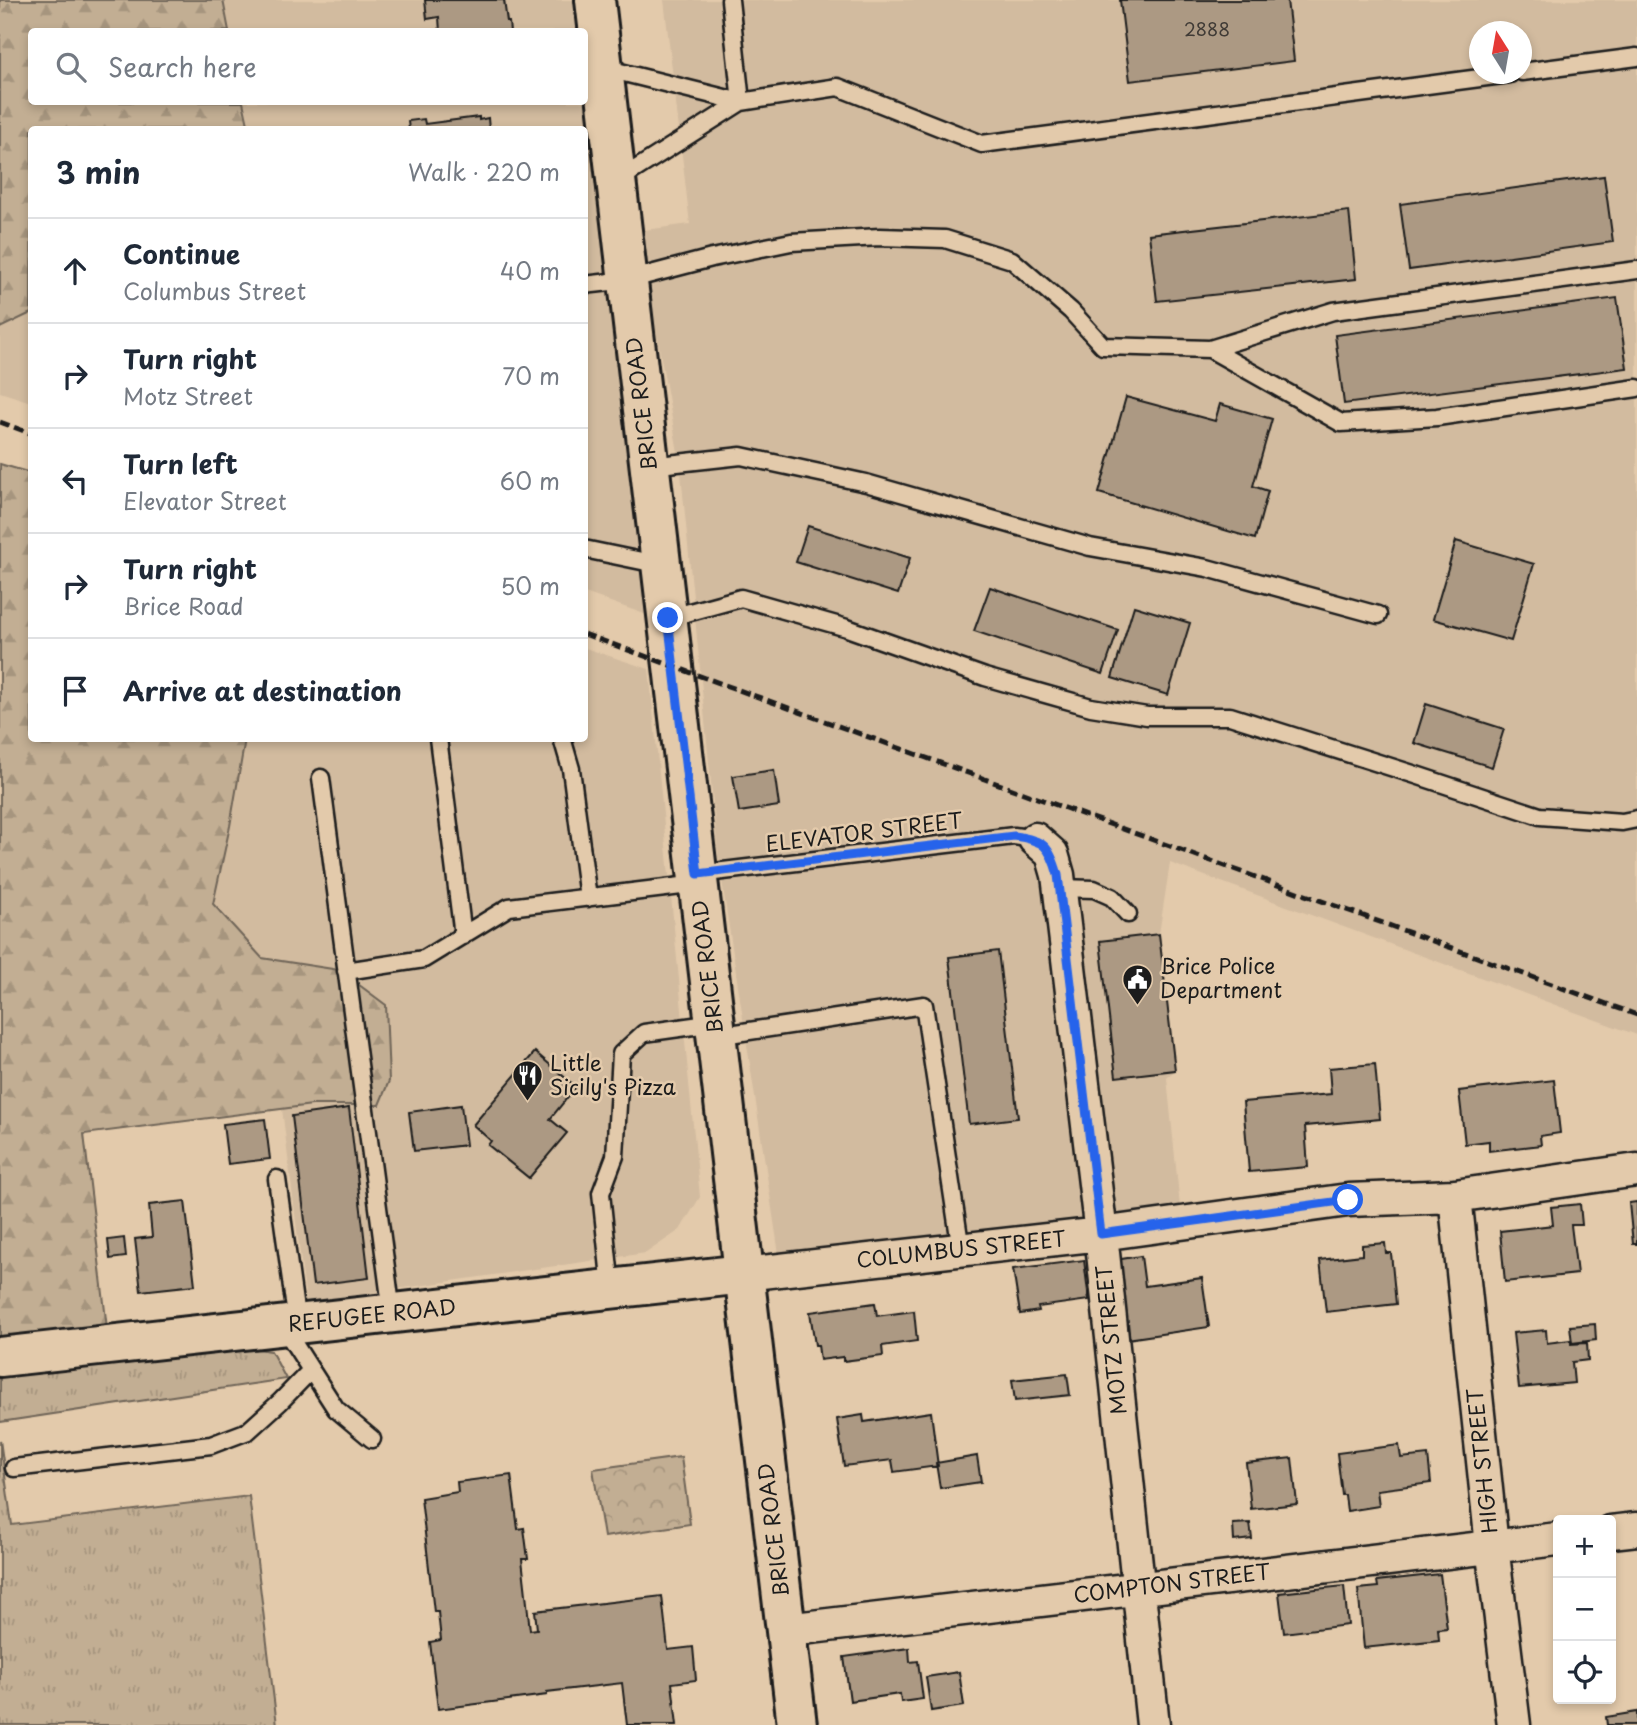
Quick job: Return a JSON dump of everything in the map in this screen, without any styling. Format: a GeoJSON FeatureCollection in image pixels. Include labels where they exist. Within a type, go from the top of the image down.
{"type":"FeatureCollection","features":[{"type":"Feature","properties":{"kind":"main road","name":"BRICE ROAD"},"geometry":{"type":"LineString","coordinates":[[596,0],[797,1725]]}},
{"type":"Feature","properties":{"kind":"main road","name":"REFUGEE ROAD"},"geometry":{"type":"LineString","coordinates":[[0,1357],[744,1274]]}},
{"type":"Feature","properties":{"kind":"street","name":"MOTZ STREET"},"geometry":{"type":"LineString","coordinates":[[1035,839],[1052,854],[1060,888],[1101,1234],[1153,1725]]}},
{"type":"Feature","properties":{"kind":"street","name":"COLUMBUS STREET"},"geometry":{"type":"LineString","coordinates":[[744,1274],[1101,1234],[1348,1200],[1455,1196],[1637,1170]]}},
{"type":"Feature","properties":{"kind":"street","name":"HIGH STREET"},"geometry":{"type":"LineString","coordinates":[[1455,1196],[1514,1725]]}},
{"type":"Feature","properties":{"kind":"street"},"geometry":{"type":"LineString","coordinates":[[1616,1531],[1637,1529]]}},
{"type":"Feature","properties":{"kind":"street","name":"COMPTON STREET"},"geometry":{"type":"LineString","coordinates":[[786,1630],[1553,1540]]}},
{"type":"Feature","properties":{"kind":"lane"},"geometry":{"type":"LineString","coordinates":[[730,0],[741,102]]}},
{"type":"Feature","properties":{"kind":"lane"},"geometry":{"type":"LineString","coordinates":[[1532,71],[1637,57]]}},
{"type":"Feature","properties":{"kind":"lane"},"geometry":{"type":"LineString","coordinates":[[604,68],[741,102],[838,87],[982,144],[1469,79]]}},
{"type":"Feature","properties":{"kind":"lane"},"geometry":{"type":"LineString","coordinates":[[617,181],[741,102]]}},
{"type":"Feature","properties":{"kind":"lane"},"geometry":{"type":"LineString","coordinates":[[588,285],[628,280],[712,258],[791,242],[880,237],[945,239],[1012,260],[1070,311],[1103,346],[1210,349],[1333,311],[1635,274]]}},
{"type":"Feature","properties":{"kind":"lane"},"geometry":{"type":"LineString","coordinates":[[1210,349],[1341,423],[1437,417],[1637,388]]}},
{"type":"Feature","properties":{"kind":"lane"},"geometry":{"type":"LineString","coordinates":[[650,466],[741,456],[866,483],[1090,547],[1208,568],[1378,615]]}},
{"type":"Feature","properties":{"kind":"lane"},"geometry":{"type":"LineString","coordinates":[[588,550],[661,565]]}},
{"type":"Feature","properties":{"kind":"lane"},"geometry":{"type":"LineString","coordinates":[[668,618],[741,598],[847,628],[985,677],[1091,706],[1147,716],[1230,716],[1540,816],[1622,822],[1637,819]]}},
{"type":"Feature","properties":{"kind":"lane"},"geometry":{"type":"LineString","coordinates":[[439,742],[463,936]]}},
{"type":"Feature","properties":{"kind":"lane"},"geometry":{"type":"LineString","coordinates":[[563,742],[571,769],[588,898]]}},
{"type":"Feature","properties":{"kind":"lane"},"geometry":{"type":"LineString","coordinates":[[321,778],[392,1313]]}},
{"type":"Feature","properties":{"kind":"lane","name":"ELEVATOR STREET"},"geometry":{"type":"LineString","coordinates":[[346,971],[424,959],[509,908],[1014,836],[1035,839]]}},
{"type":"Feature","properties":{"kind":"lane"},"geometry":{"type":"LineString","coordinates":[[1060,888],[1094,889],[1112,897],[1128,914]]}},
{"type":"Feature","properties":{"kind":"lane"},"geometry":{"type":"LineString","coordinates":[[611,1289],[601,1193],[615,1156],[621,1054],[644,1033],[716,1029],[925,1005],[961,1250]]}},
{"type":"Feature","properties":{"kind":"lane"},"geometry":{"type":"LineString","coordinates":[[276,1179],[290,1325],[311,1370],[336,1409],[372,1439]]}},
{"type":"Feature","properties":{"kind":"lane"},"geometry":{"type":"LineString","coordinates":[[14,1468],[211,1445],[248,1431],[311,1370]]}},
{"type":"Feature","properties":{"kind":"shaded area"},"geometry":{"type":"Polygon","coordinates":[[[223,0],[574,0],[578,28],[228,28],[223,0]]]}},
{"type":"Feature","properties":{"kind":"shaded area"},"geometry":{"type":"Polygon","coordinates":[[[664,0],[1637,0],[1637,1035],[1170,863],[1159,934],[1175,1070],[1167,1078],[1180,1207],[1193,1201],[1195,1232],[784,1287],[718,855],[680,463],[638,231],[690,224],[664,0]]]}},
{"type":"Feature","properties":{"kind":"shaded area"},"geometry":{"type":"Polygon","coordinates":[[[244,105],[588,105],[650,616],[588,594],[588,126],[248,126],[244,105]]]}},
{"type":"Feature","properties":{"kind":"shaded area"},"geometry":{"type":"Polygon","coordinates":[[[28,314],[28,401],[0,392],[0,328],[28,314]]]}},
{"type":"Feature","properties":{"kind":"shaded area"},"geometry":{"type":"Polygon","coordinates":[[[588,649],[649,669],[700,1197],[680,1230],[646,1253],[306,1302],[282,1109],[312,1105],[339,970],[262,958],[213,904],[244,742],[588,742],[588,649]]]}},
{"type":"Feature","properties":{"kind":"green space"},"geometry":{"type":"Polygon","coordinates":[[[0,0],[223,0],[228,28],[28,28],[28,105],[244,105],[248,126],[28,126],[28,314],[0,328],[0,0]]]}},
{"type":"Feature","properties":{"kind":"green space"},"geometry":{"type":"Polygon","coordinates":[[[0,464],[28,472],[28,742],[244,742],[213,904],[262,958],[339,970],[386,1005],[389,1081],[379,1105],[312,1105],[84,1134],[107,1328],[0,1338],[0,464]]]}},
{"type":"Feature","properties":{"kind":"green space"},"geometry":{"type":"Polygon","coordinates":[[[227,1345],[271,1351],[286,1379],[0,1422],[0,1374],[227,1345]]]}},
{"type":"Feature","properties":{"kind":"green space"},"geometry":{"type":"Polygon","coordinates":[[[0,1440],[12,1525],[249,1496],[277,1725],[0,1725],[0,1440]]]}},
{"type":"Feature","properties":{"kind":"green space"},"geometry":{"type":"Polygon","coordinates":[[[681,1457],[690,1524],[604,1537],[593,1469],[681,1457]]]}},
{"type":"Feature","properties":{"kind":"building"},"geometry":{"type":"Polygon","coordinates":[[[425,0],[504,0],[510,28],[440,28],[439,17],[427,19],[425,0]]]}},
{"type":"Feature","properties":{"kind":"building"},"geometry":{"type":"Polygon","coordinates":[[[1120,0],[1287,0],[1294,61],[1130,81],[1120,0]]]}},
{"type":"Feature","properties":{"kind":"building"},"geometry":{"type":"Polygon","coordinates":[[[479,117],[479,120],[488,118],[489,126],[409,126],[408,121],[424,119],[425,124],[479,117]]]}},
{"type":"Feature","properties":{"kind":"building"},"geometry":{"type":"Polygon","coordinates":[[[1604,176],[1613,242],[1409,270],[1400,204],[1604,176]]]}},
{"type":"Feature","properties":{"kind":"building"},"geometry":{"type":"Polygon","coordinates":[[[1349,211],[1356,279],[1157,301],[1149,234],[1349,211]]]}},
{"type":"Feature","properties":{"kind":"building"},"geometry":{"type":"Polygon","coordinates":[[[1617,298],[1627,368],[1344,404],[1335,335],[1617,298]]]}},
{"type":"Feature","properties":{"kind":"building"},"geometry":{"type":"Polygon","coordinates":[[[1126,397],[1215,421],[1220,404],[1272,419],[1253,486],[1268,491],[1255,539],[1099,493],[1126,397]]]}},
{"type":"Feature","properties":{"kind":"building"},"geometry":{"type":"Polygon","coordinates":[[[808,526],[910,558],[898,594],[796,562],[808,526]]]}},
{"type":"Feature","properties":{"kind":"building"},"geometry":{"type":"Polygon","coordinates":[[[1456,541],[1534,564],[1511,641],[1433,619],[1456,541]]]}},
{"type":"Feature","properties":{"kind":"building"},"geometry":{"type":"Polygon","coordinates":[[[990,587],[1118,630],[1103,674],[974,631],[990,587]]]}},
{"type":"Feature","properties":{"kind":"building"},"geometry":{"type":"Polygon","coordinates":[[[1134,606],[1190,623],[1168,695],[1112,678],[1134,606]]]}},
{"type":"Feature","properties":{"kind":"building"},"geometry":{"type":"Polygon","coordinates":[[[1426,704],[1504,729],[1492,767],[1414,743],[1426,704]]]}},
{"type":"Feature","properties":{"kind":"building"},"geometry":{"type":"Polygon","coordinates":[[[774,770],[779,806],[739,812],[733,776],[774,770]]]}},
{"type":"Feature","properties":{"kind":"building","name":"Brice Police Department"},"geometry":{"type":"Polygon","coordinates":[[[1159,934],[1175,1070],[1116,1077],[1100,941],[1159,934]]]}},
{"type":"Feature","properties":{"kind":"building"},"geometry":{"type":"Polygon","coordinates":[[[998,951],[1018,1118],[969,1124],[949,957],[998,951]]]}},
{"type":"Feature","properties":{"kind":"building","name":"Little Sicily's Pizza"},"geometry":{"type":"Polygon","coordinates":[[[535,1052],[576,1087],[550,1119],[567,1133],[529,1178],[488,1145],[491,1141],[473,1125],[535,1052]]]}},
{"type":"Feature","properties":{"kind":"building"},"geometry":{"type":"Polygon","coordinates":[[[1375,1064],[1380,1119],[1305,1126],[1308,1167],[1249,1172],[1243,1102],[1331,1094],[1329,1068],[1375,1064]]]}},
{"type":"Feature","properties":{"kind":"building"},"geometry":{"type":"Polygon","coordinates":[[[1554,1080],[1560,1133],[1540,1136],[1541,1145],[1489,1151],[1489,1141],[1465,1144],[1459,1091],[1554,1080]]]}},
{"type":"Feature","properties":{"kind":"building"},"geometry":{"type":"Polygon","coordinates":[[[461,1105],[466,1145],[414,1151],[409,1112],[461,1105]]]}},
{"type":"Feature","properties":{"kind":"building"},"geometry":{"type":"Polygon","coordinates":[[[349,1108],[369,1278],[313,1285],[292,1116],[349,1108]]]}},
{"type":"Feature","properties":{"kind":"building"},"geometry":{"type":"Polygon","coordinates":[[[265,1119],[270,1159],[228,1164],[223,1124],[265,1119]]]}},
{"type":"Feature","properties":{"kind":"building"},"geometry":{"type":"Polygon","coordinates":[[[185,1201],[195,1285],[141,1291],[135,1239],[152,1237],[149,1205],[185,1201]]]}},
{"type":"Feature","properties":{"kind":"building"},"geometry":{"type":"Polygon","coordinates":[[[1637,1202],[1637,1244],[1633,1244],[1629,1203],[1637,1202]]]}},
{"type":"Feature","properties":{"kind":"building"},"geometry":{"type":"Polygon","coordinates":[[[1580,1204],[1582,1225],[1571,1225],[1577,1274],[1505,1282],[1500,1231],[1553,1225],[1551,1207],[1580,1204]]]}},
{"type":"Feature","properties":{"kind":"building"},"geometry":{"type":"Polygon","coordinates":[[[124,1238],[126,1257],[110,1259],[108,1240],[124,1238]]]}},
{"type":"Feature","properties":{"kind":"building"},"geometry":{"type":"Polygon","coordinates":[[[1385,1243],[1386,1253],[1391,1253],[1396,1304],[1326,1312],[1320,1260],[1362,1255],[1362,1245],[1385,1243]]]}},
{"type":"Feature","properties":{"kind":"building"},"geometry":{"type":"Polygon","coordinates":[[[1141,1256],[1145,1286],[1202,1278],[1209,1327],[1120,1340],[1108,1261],[1141,1256]]]}},
{"type":"Feature","properties":{"kind":"building"},"geometry":{"type":"Polygon","coordinates":[[[1084,1260],[1089,1300],[1038,1307],[1039,1311],[1020,1314],[1013,1269],[1084,1260]]]}},
{"type":"Feature","properties":{"kind":"building"},"geometry":{"type":"Polygon","coordinates":[[[875,1303],[877,1316],[914,1311],[917,1341],[882,1346],[883,1356],[843,1361],[843,1357],[820,1360],[810,1312],[875,1303]]]}},
{"type":"Feature","properties":{"kind":"building"},"geometry":{"type":"Polygon","coordinates":[[[1595,1324],[1596,1340],[1572,1343],[1570,1326],[1595,1324]]]}},
{"type":"Feature","properties":{"kind":"building"},"geometry":{"type":"Polygon","coordinates":[[[1546,1330],[1547,1343],[1571,1340],[1571,1344],[1587,1343],[1588,1360],[1572,1362],[1574,1383],[1519,1388],[1513,1333],[1546,1330]]]}},
{"type":"Feature","properties":{"kind":"building"},"geometry":{"type":"Polygon","coordinates":[[[1067,1374],[1070,1395],[1015,1401],[1012,1380],[1067,1374]]]}},
{"type":"Feature","properties":{"kind":"building"},"geometry":{"type":"Polygon","coordinates":[[[931,1412],[938,1466],[894,1472],[892,1460],[844,1466],[837,1419],[863,1415],[864,1422],[931,1412]]]}},
{"type":"Feature","properties":{"kind":"building"},"geometry":{"type":"Polygon","coordinates":[[[1399,1445],[1401,1458],[1428,1455],[1431,1483],[1377,1490],[1379,1506],[1347,1511],[1345,1495],[1342,1495],[1337,1453],[1399,1445]]]}},
{"type":"Feature","properties":{"kind":"building"},"geometry":{"type":"Polygon","coordinates":[[[977,1456],[981,1482],[940,1488],[936,1463],[977,1456]]]}},
{"type":"Feature","properties":{"kind":"building"},"geometry":{"type":"Polygon","coordinates":[[[1292,1458],[1297,1504],[1251,1509],[1246,1463],[1292,1458]]]}},
{"type":"Feature","properties":{"kind":"building"},"geometry":{"type":"Polygon","coordinates":[[[511,1475],[518,1529],[524,1528],[528,1559],[522,1559],[530,1630],[537,1629],[535,1611],[662,1596],[668,1650],[693,1647],[696,1680],[672,1683],[677,1725],[627,1725],[622,1683],[438,1709],[430,1642],[441,1640],[438,1612],[434,1612],[421,1498],[458,1492],[457,1482],[511,1475]]]}},
{"type":"Feature","properties":{"kind":"building"},"geometry":{"type":"Polygon","coordinates":[[[1250,1523],[1252,1539],[1234,1541],[1233,1524],[1250,1523]]]}},
{"type":"Feature","properties":{"kind":"building"},"geometry":{"type":"Polygon","coordinates":[[[1440,1574],[1447,1628],[1438,1629],[1439,1640],[1364,1648],[1358,1589],[1378,1587],[1377,1581],[1440,1574]]]}},
{"type":"Feature","properties":{"kind":"building"},"geometry":{"type":"Polygon","coordinates":[[[1344,1586],[1348,1625],[1284,1633],[1279,1593],[1344,1586]]]}},
{"type":"Feature","properties":{"kind":"building"},"geometry":{"type":"Polygon","coordinates":[[[909,1648],[910,1662],[918,1661],[923,1699],[901,1702],[900,1694],[850,1701],[844,1657],[909,1648]]]}},
{"type":"Feature","properties":{"kind":"building"},"geometry":{"type":"Polygon","coordinates":[[[959,1672],[964,1706],[931,1711],[926,1677],[959,1672]]]}},
{"type":"Feature","properties":{"kind":"building"},"geometry":{"type":"Polygon","coordinates":[[[1637,1712],[1637,1725],[1607,1725],[1606,1717],[1637,1712]]]}},
{"type":"Feature","properties":{"kind":"railway"},"geometry":{"type":"LineString","coordinates":[[0,422],[28,432]]}},
{"type":"Feature","properties":{"kind":"railway"},"geometry":{"type":"LineString","coordinates":[[588,635],[1637,1015]]}},
{"type":"Feature","properties":{"kind":"place","name":"Brice Police Department"},"geometry":{"type":"Point","coordinates":[1137,1006]}},
{"type":"Feature","properties":{"kind":"place","name":"Little Sicily's Pizza"},"geometry":{"type":"Point","coordinates":[527,1103]}},
{"type":"Feature","properties":{"kind":"route"},"geometry":{"type":"LineString","coordinates":[[668,618],[698,874],[1014,836],[1035,839],[1052,854],[1058,875],[1101,1234],[1348,1200]]}}]}
